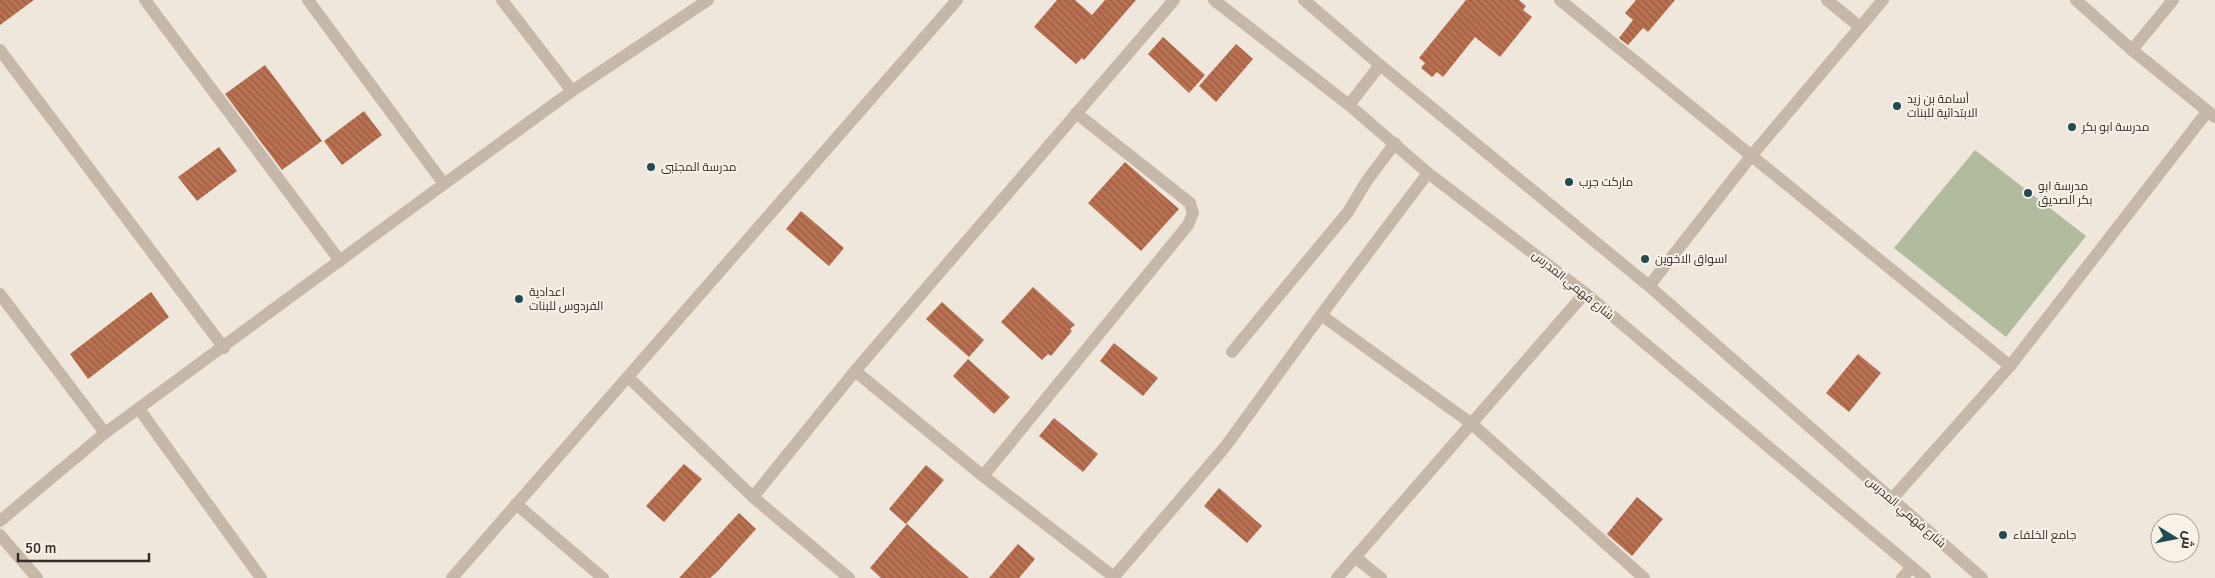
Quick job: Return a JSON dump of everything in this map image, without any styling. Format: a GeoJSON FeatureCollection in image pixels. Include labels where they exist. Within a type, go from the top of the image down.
{"type":"FeatureCollection","features":[{"type":"Feature","properties":{"kind":"street"},"geometry":{"type":"LineString","coordinates":[[145,0],[340,261]]}},
{"type":"Feature","properties":{"kind":"street"},"geometry":{"type":"LineString","coordinates":[[308,0],[444,184]]}},
{"type":"Feature","properties":{"kind":"street"},"geometry":{"type":"LineString","coordinates":[[502,0],[572,91]]}},
{"type":"Feature","properties":{"kind":"street"},"geometry":{"type":"LineString","coordinates":[[0,522],[105,434],[444,184],[572,91],[708,0]]}},
{"type":"Feature","properties":{"kind":"street"},"geometry":{"type":"LineString","coordinates":[[452,578],[956,0]]}},
{"type":"Feature","properties":{"kind":"street"},"geometry":{"type":"LineString","coordinates":[[754,497],[855,371],[1174,0]]}},
{"type":"Feature","properties":{"kind":"street","name":"شارع فهمي المدرس"},"geometry":{"type":"LineString","coordinates":[[1214,0],[1349,105],[1428,172],[1585,294],[1925,578]]}},
{"type":"Feature","properties":{"kind":"street","name":"شارع فهمي المدرس"},"geometry":{"type":"LineString","coordinates":[[1304,0],[1380,66],[1649,286],[1982,578]]}},
{"type":"Feature","properties":{"kind":"street"},"geometry":{"type":"LineString","coordinates":[[1560,0],[2010,366]]}},
{"type":"Feature","properties":{"kind":"street"},"geometry":{"type":"LineString","coordinates":[[1828,0],[1860,27]]}},
{"type":"Feature","properties":{"kind":"street"},"geometry":{"type":"LineString","coordinates":[[1649,286],[1752,155],[1883,0]]}},
{"type":"Feature","properties":{"kind":"street"},"geometry":{"type":"LineString","coordinates":[[1891,500],[2010,366],[2211,115],[2132,50],[2076,0]]}},
{"type":"Feature","properties":{"kind":"street"},"geometry":{"type":"LineString","coordinates":[[2132,50],[2173,0]]}},
{"type":"Feature","properties":{"kind":"street"},"geometry":{"type":"LineString","coordinates":[[0,50],[224,348]]}},
{"type":"Feature","properties":{"kind":"street"},"geometry":{"type":"LineString","coordinates":[[1349,105],[1380,66]]}},
{"type":"Feature","properties":{"kind":"street"},"geometry":{"type":"LineString","coordinates":[[983,476],[1188,225],[1194,213],[1190,203],[1076,113]]}},
{"type":"Feature","properties":{"kind":"street"},"geometry":{"type":"LineString","coordinates":[[1232,352],[1348,212],[1366,182],[1395,143]]}},
{"type":"Feature","properties":{"kind":"street"},"geometry":{"type":"LineString","coordinates":[[855,371],[983,476],[1114,577],[1225,448],[1428,172]]}},
{"type":"Feature","properties":{"kind":"street"},"geometry":{"type":"LineString","coordinates":[[0,294],[105,434]]}},
{"type":"Feature","properties":{"kind":"street"},"geometry":{"type":"LineString","coordinates":[[1337,578],[1585,294]]}},
{"type":"Feature","properties":{"kind":"street"},"geometry":{"type":"LineString","coordinates":[[1321,315],[1472,424],[1644,578]]}},
{"type":"Feature","properties":{"kind":"street"},"geometry":{"type":"LineString","coordinates":[[628,377],[754,497],[849,578]]}},
{"type":"Feature","properties":{"kind":"street"},"geometry":{"type":"LineString","coordinates":[[139,409],[261,578]]}},
{"type":"Feature","properties":{"kind":"street"},"geometry":{"type":"LineString","coordinates":[[516,504],[603,578]]}},
{"type":"Feature","properties":{"kind":"street"},"geometry":{"type":"LineString","coordinates":[[0,535],[36,578]]}},
{"type":"Feature","properties":{"kind":"street"},"geometry":{"type":"LineString","coordinates":[[1356,558],[1380,578]]}},
{"type":"Feature","properties":{"kind":"street"},"geometry":{"type":"LineString","coordinates":[[1902,578],[1912,566]]}},
{"type":"Feature","properties":{"kind":"green space"},"geometry":{"type":"Polygon","coordinates":[[[1975,150],[2086,236],[2006,337],[1894,248],[1975,150]]]}},
{"type":"Feature","properties":{"kind":"building"},"geometry":{"type":"Polygon","coordinates":[[[0,0],[34,0],[0,25],[0,0]]]}},
{"type":"Feature","properties":{"kind":"building"},"geometry":{"type":"Polygon","coordinates":[[[1057,0],[1075,0],[1092,15],[1105,0],[1136,0],[1084,60],[1082,58],[1076,64],[1034,27],[1057,0]]]}},
{"type":"Feature","properties":{"kind":"building"},"geometry":{"type":"Polygon","coordinates":[[[1466,0],[1519,0],[1526,6],[1523,10],[1532,17],[1500,57],[1475,37],[1443,77],[1437,72],[1432,77],[1421,68],[1425,63],[1419,58],[1466,0]]]}},
{"type":"Feature","properties":{"kind":"building"},"geometry":{"type":"Polygon","coordinates":[[[1636,0],[1675,0],[1648,32],[1643,28],[1628,45],[1619,38],[1633,20],[1625,13],[1636,0]]]}},
{"type":"Feature","properties":{"kind":"building"},"geometry":{"type":"Polygon","coordinates":[[[1163,37],[1205,75],[1189,93],[1148,54],[1163,37]]]}},
{"type":"Feature","properties":{"kind":"building"},"geometry":{"type":"Polygon","coordinates":[[[1236,44],[1253,59],[1216,102],[1199,86],[1236,44]]]}},
{"type":"Feature","properties":{"kind":"building"},"geometry":{"type":"Polygon","coordinates":[[[265,65],[322,141],[282,170],[225,94],[265,65]]]}},
{"type":"Feature","properties":{"kind":"building"},"geometry":{"type":"Polygon","coordinates":[[[364,111],[382,135],[342,165],[324,141],[364,111]]]}},
{"type":"Feature","properties":{"kind":"building"},"geometry":{"type":"Polygon","coordinates":[[[219,147],[237,171],[197,201],[178,177],[219,147]]]}},
{"type":"Feature","properties":{"kind":"building"},"geometry":{"type":"Polygon","coordinates":[[[1125,162],[1179,209],[1141,251],[1088,203],[1125,162]]]}},
{"type":"Feature","properties":{"kind":"building"},"geometry":{"type":"Polygon","coordinates":[[[801,211],[844,248],[829,266],[786,229],[801,211]]]}},
{"type":"Feature","properties":{"kind":"building"},"geometry":{"type":"Polygon","coordinates":[[[1033,287],[1075,325],[1070,329],[1072,331],[1051,356],[1048,354],[1042,360],[1001,322],[1033,287]]]}},
{"type":"Feature","properties":{"kind":"building"},"geometry":{"type":"Polygon","coordinates":[[[151,292],[169,317],[88,379],[70,354],[151,292]]]}},
{"type":"Feature","properties":{"kind":"building"},"geometry":{"type":"Polygon","coordinates":[[[942,302],[984,340],[969,357],[926,319],[942,302]]]}},
{"type":"Feature","properties":{"kind":"building"},"geometry":{"type":"Polygon","coordinates":[[[1114,343],[1158,378],[1143,396],[1100,361],[1114,343]]]}},
{"type":"Feature","properties":{"kind":"building"},"geometry":{"type":"Polygon","coordinates":[[[1858,354],[1881,373],[1849,412],[1826,393],[1858,354]]]}},
{"type":"Feature","properties":{"kind":"building"},"geometry":{"type":"Polygon","coordinates":[[[968,359],[1010,397],[994,414],[953,376],[968,359]]]}},
{"type":"Feature","properties":{"kind":"building"},"geometry":{"type":"Polygon","coordinates":[[[1054,418],[1098,454],[1083,472],[1039,436],[1054,418]]]}},
{"type":"Feature","properties":{"kind":"building"},"geometry":{"type":"Polygon","coordinates":[[[684,464],[702,479],[664,522],[646,506],[684,464]]]}},
{"type":"Feature","properties":{"kind":"building"},"geometry":{"type":"Polygon","coordinates":[[[926,465],[944,480],[906,524],[889,509],[926,465]]]}},
{"type":"Feature","properties":{"kind":"building"},"geometry":{"type":"Polygon","coordinates":[[[1219,488],[1262,526],[1247,543],[1204,506],[1219,488]]]}},
{"type":"Feature","properties":{"kind":"building"},"geometry":{"type":"Polygon","coordinates":[[[1637,497],[1663,519],[1632,556],[1607,534],[1637,497]]]}},
{"type":"Feature","properties":{"kind":"building"},"geometry":{"type":"Polygon","coordinates":[[[739,513],[756,529],[718,571],[710,578],[679,578],[739,513]]]}},
{"type":"Feature","properties":{"kind":"building"},"geometry":{"type":"Polygon","coordinates":[[[907,524],[969,578],[881,578],[870,568],[907,524]]]}},
{"type":"Feature","properties":{"kind":"building"},"geometry":{"type":"Polygon","coordinates":[[[1018,544],[1035,559],[1019,578],[989,578],[1018,544]]]}},
{"type":"Feature","properties":{"kind":"place","name":"أسامة بن زيد الابتدائية للبنات"},"geometry":{"type":"Point","coordinates":[1897,106]}},
{"type":"Feature","properties":{"kind":"place","name":"مدرسة ابو بكر"},"geometry":{"type":"Point","coordinates":[2072,127]}},
{"type":"Feature","properties":{"kind":"place","name":"مدرسة المجتبى"},"geometry":{"type":"Point","coordinates":[651,167]}},
{"type":"Feature","properties":{"kind":"place","name":"ماركت جرب"},"geometry":{"type":"Point","coordinates":[1569,182]}},
{"type":"Feature","properties":{"kind":"place","name":"مدرسة ابو بكر الصديق"},"geometry":{"type":"Point","coordinates":[2028,193]}},
{"type":"Feature","properties":{"kind":"place","name":"اسواق الاخوين"},"geometry":{"type":"Point","coordinates":[1645,259]}},
{"type":"Feature","properties":{"kind":"place","name":"اعدادية الفردوس للبنات"},"geometry":{"type":"Point","coordinates":[519,299]}},
{"type":"Feature","properties":{"kind":"place","name":"جامع الخلفاء"},"geometry":{"type":"Point","coordinates":[2003,535]}}]}
